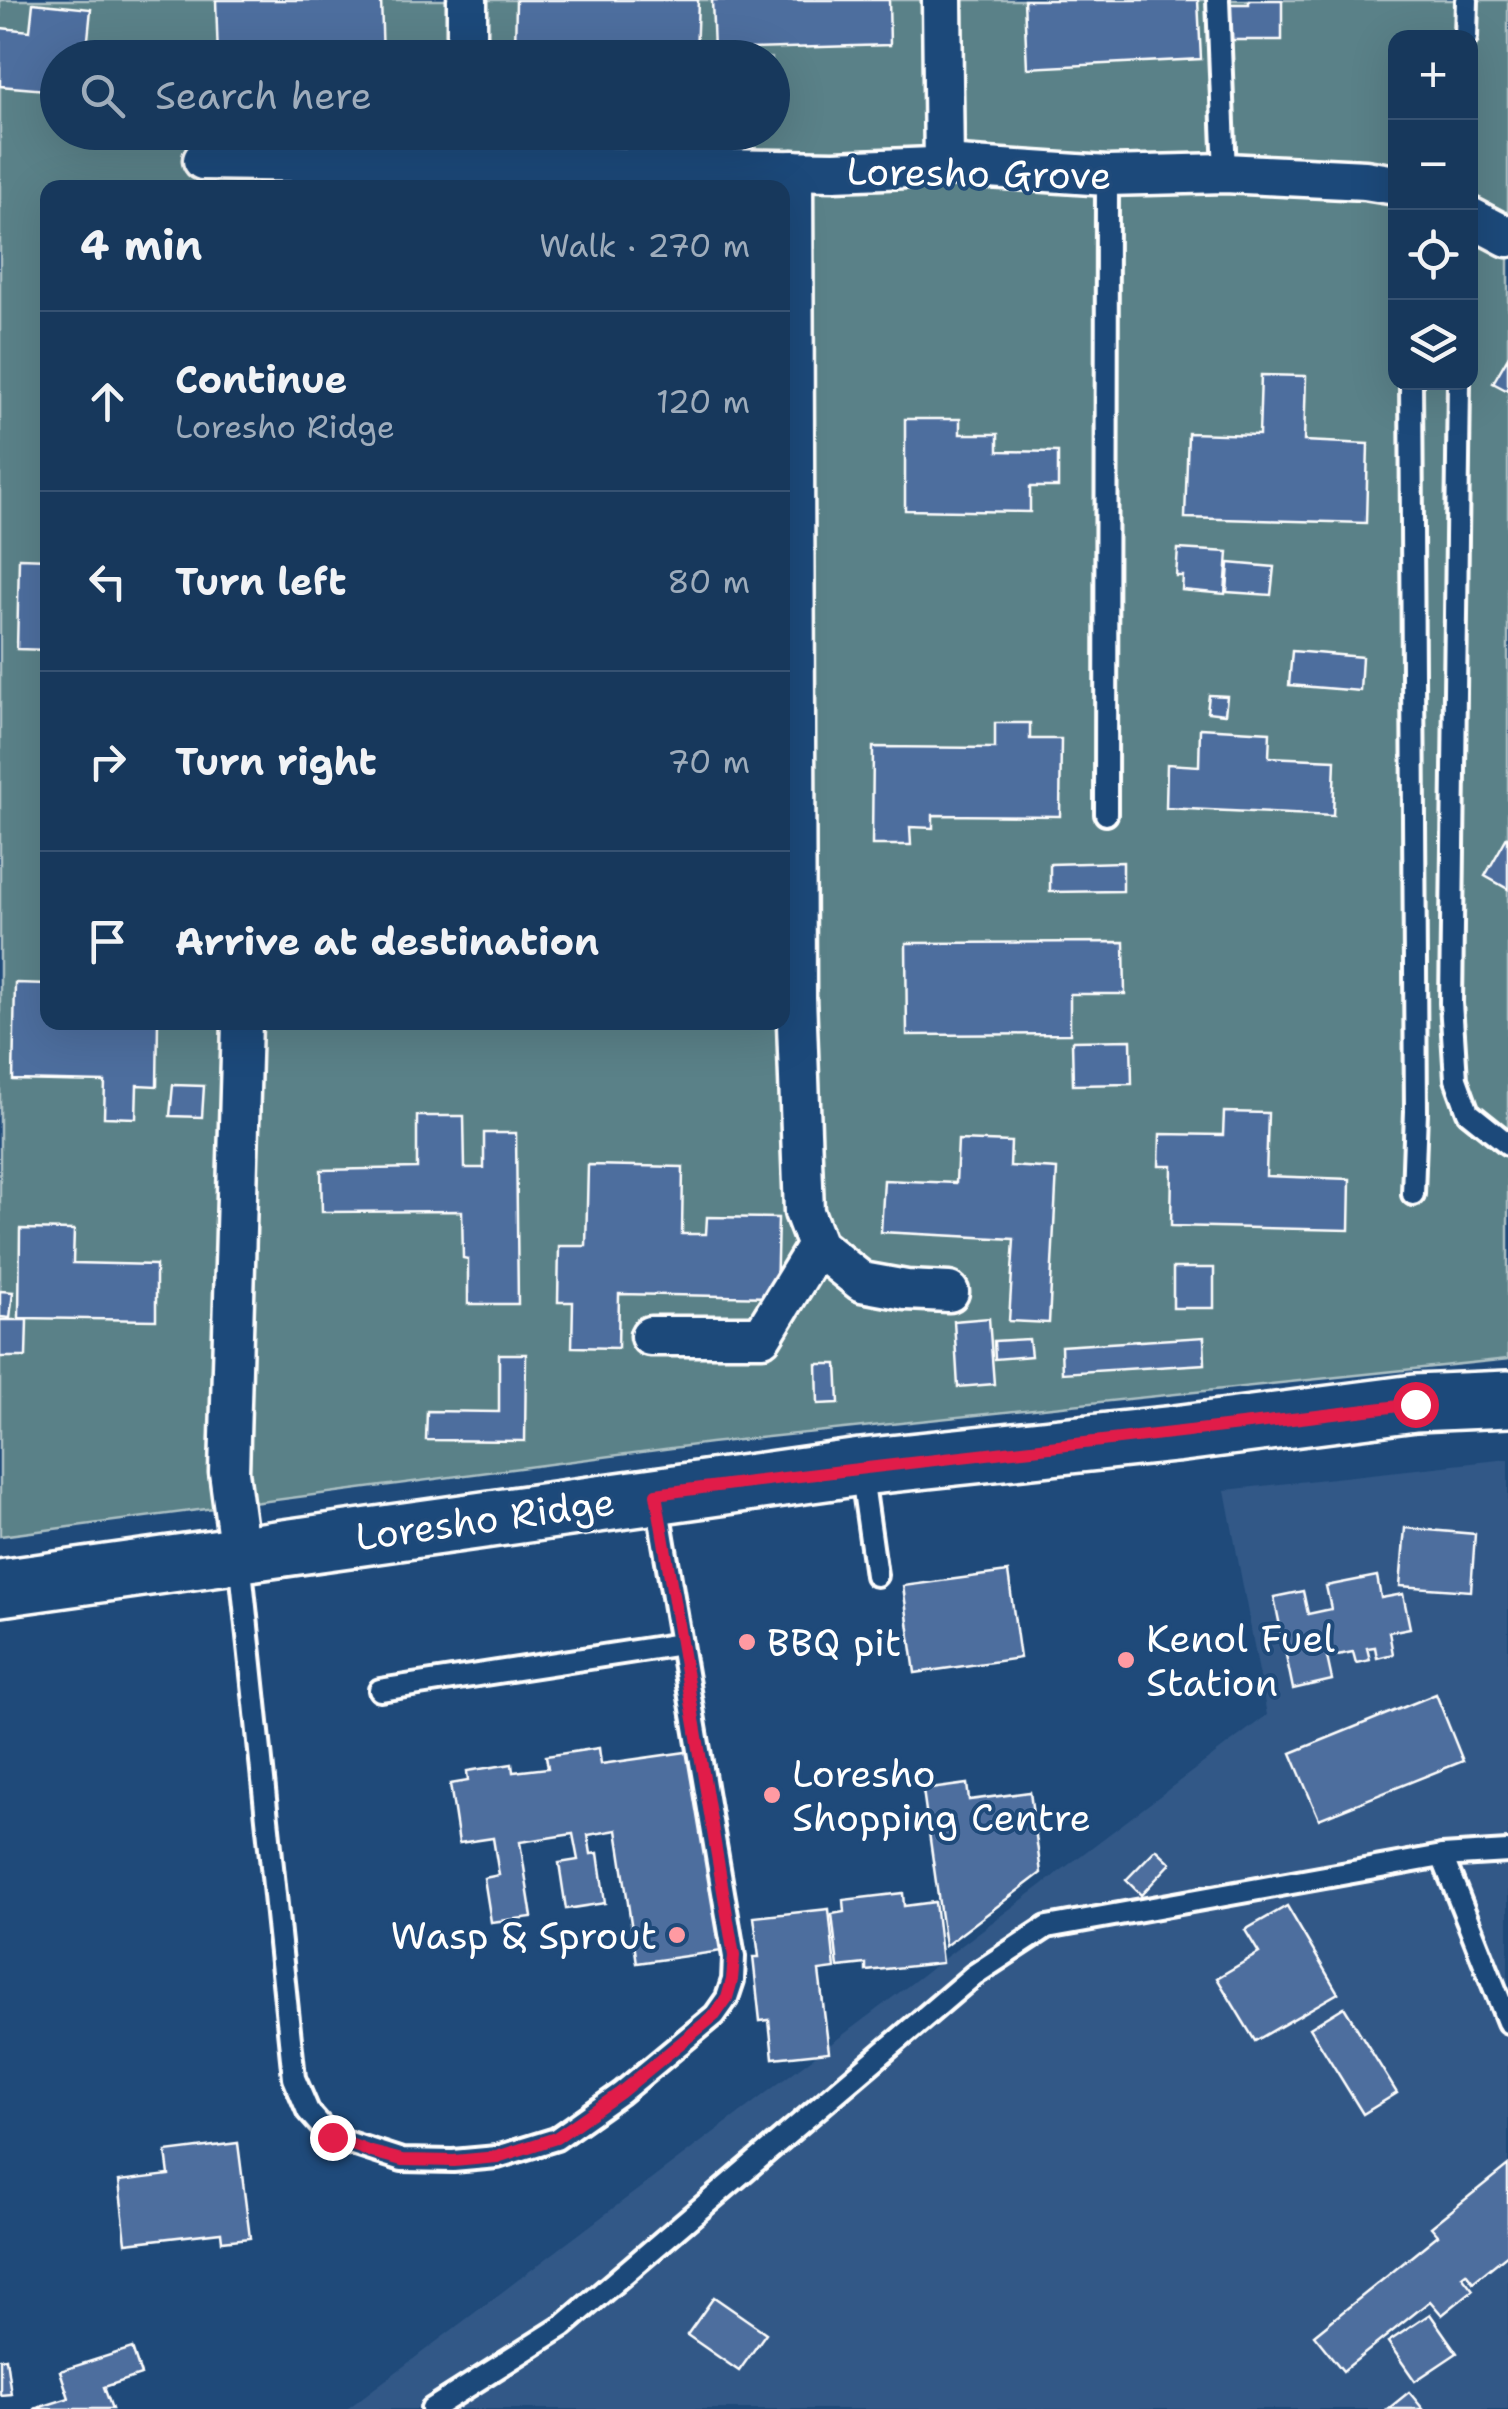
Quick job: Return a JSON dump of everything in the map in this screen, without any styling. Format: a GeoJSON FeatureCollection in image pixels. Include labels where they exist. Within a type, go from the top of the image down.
{"type":"FeatureCollection","features":[{"type":"Feature","properties":{"kind":"main road","name":"Loresho Ridge"},"geometry":{"type":"LineString","coordinates":[[0,1588],[861,1468],[1415,1404],[1508,1399]]}},
{"type":"Feature","properties":{"kind":"street"},"geometry":{"type":"LineString","coordinates":[[467,0],[467,40]]}},
{"type":"Feature","properties":{"kind":"street"},"geometry":{"type":"LineString","coordinates":[[942,0],[951,166]]}},
{"type":"Feature","properties":{"kind":"street","name":"Loresho Grove"},"geometry":{"type":"LineString","coordinates":[[226,169],[445,150]]}},
{"type":"Feature","properties":{"kind":"street","name":"Loresho Grove"},"geometry":{"type":"LineString","coordinates":[[471,150],[507,176],[951,166],[1106,176],[1225,173],[1388,184]]}},
{"type":"Feature","properties":{"kind":"street"},"geometry":{"type":"LineString","coordinates":[[792,170],[796,998],[804,1212],[817,1246],[862,1282],[949,1292]]}},
{"type":"Feature","properties":{"kind":"street"},"geometry":{"type":"LineString","coordinates":[[1478,221],[1508,237]]}},
{"type":"Feature","properties":{"kind":"street"},"geometry":{"type":"LineString","coordinates":[[240,1554],[229,1472],[242,1030]]}},
{"type":"Feature","properties":{"kind":"street"},"geometry":{"type":"LineString","coordinates":[[650,1336],[762,1336],[817,1246]]}},
{"type":"Feature","properties":{"kind":"lane"},"geometry":{"type":"LineString","coordinates":[[951,166],[956,0]]}},
{"type":"Feature","properties":{"kind":"lane"},"geometry":{"type":"LineString","coordinates":[[1218,0],[1225,173]]}},
{"type":"Feature","properties":{"kind":"lane"},"geometry":{"type":"LineString","coordinates":[[1466,30],[1467,0]]}},
{"type":"Feature","properties":{"kind":"lane"},"geometry":{"type":"LineString","coordinates":[[1106,176],[1106,814]]}},
{"type":"Feature","properties":{"kind":"lane"},"geometry":{"type":"LineString","coordinates":[[1410,390],[1416,1091],[1413,1194]]}},
{"type":"Feature","properties":{"kind":"lane"},"geometry":{"type":"LineString","coordinates":[[1459,390],[1452,1002],[1456,1080],[1468,1112],[1508,1144]]}},
{"type":"Feature","properties":{"kind":"lane"},"geometry":{"type":"LineString","coordinates":[[861,1468],[876,1576]]}},
{"type":"Feature","properties":{"kind":"lane"},"geometry":{"type":"LineString","coordinates":[[240,1554],[294,2078],[308,2111],[332,2137],[402,2160],[497,2157],[556,2138],[620,2093],[715,2015],[727,1998],[732,1980],[734,1956],[656,1494]]}},
{"type":"Feature","properties":{"kind":"lane"},"geometry":{"type":"LineString","coordinates":[[380,1690],[681,1644]]}},
{"type":"Feature","properties":{"kind":"lane"},"geometry":{"type":"LineString","coordinates":[[432,2409],[563,2326],[974,1975],[1047,1927],[1442,1856],[1508,1852]]}},
{"type":"Feature","properties":{"kind":"lane"},"geometry":{"type":"LineString","coordinates":[[1442,1856],[1508,2022]]}},
{"type":"Feature","properties":{"kind":"shaded area"},"geometry":{"type":"Polygon","coordinates":[[[1508,1459],[1508,2409],[347,2409],[1267,1715],[1225,1490],[1508,1459]]]}},
{"type":"Feature","properties":{"kind":"green space"},"geometry":{"type":"Polygon","coordinates":[[[0,0],[1508,0],[1508,1359],[710,1443],[0,1536],[0,0]]]}},
{"type":"Feature","properties":{"kind":"building"},"geometry":{"type":"Polygon","coordinates":[[[216,0],[381,0],[382,40],[217,40],[216,0]]]}},
{"type":"Feature","properties":{"kind":"building"},"geometry":{"type":"Polygon","coordinates":[[[516,0],[698,0],[697,40],[515,40],[516,0]]]}},
{"type":"Feature","properties":{"kind":"building"},"geometry":{"type":"Polygon","coordinates":[[[712,0],[889,0],[890,45],[790,48],[790,40],[714,40],[712,0]]]}},
{"type":"Feature","properties":{"kind":"building"},"geometry":{"type":"Polygon","coordinates":[[[1024,0],[1198,0],[1201,59],[1027,68],[1024,0]]]}},
{"type":"Feature","properties":{"kind":"building"},"geometry":{"type":"Polygon","coordinates":[[[1249,0],[1282,0],[1282,40],[1224,40],[1223,4],[1249,4],[1249,0]]]}},
{"type":"Feature","properties":{"kind":"building"},"geometry":{"type":"Polygon","coordinates":[[[33,3],[91,9],[88,39],[99,40],[40,40],[40,89],[0,86],[0,28],[30,31],[33,3]]]}},
{"type":"Feature","properties":{"kind":"building"},"geometry":{"type":"Polygon","coordinates":[[[1508,357],[1508,391],[1493,383],[1508,357]]]}},
{"type":"Feature","properties":{"kind":"building"},"geometry":{"type":"Polygon","coordinates":[[[1261,375],[1306,376],[1304,441],[1368,444],[1366,523],[1185,518],[1188,433],[1259,435],[1261,375]]]}},
{"type":"Feature","properties":{"kind":"building"},"geometry":{"type":"Polygon","coordinates":[[[905,419],[960,419],[960,434],[998,434],[998,451],[1058,452],[1058,487],[1030,487],[1030,512],[905,510],[905,419]]]}},
{"type":"Feature","properties":{"kind":"building"},"geometry":{"type":"Polygon","coordinates":[[[1178,549],[1228,552],[1225,594],[1182,590],[1183,576],[1176,576],[1178,549]]]}},
{"type":"Feature","properties":{"kind":"building"},"geometry":{"type":"Polygon","coordinates":[[[19,558],[40,559],[40,650],[17,649],[19,558]]]}},
{"type":"Feature","properties":{"kind":"building"},"geometry":{"type":"Polygon","coordinates":[[[1229,563],[1274,567],[1271,595],[1227,592],[1229,563]]]}},
{"type":"Feature","properties":{"kind":"building"},"geometry":{"type":"Polygon","coordinates":[[[1292,651],[1362,657],[1360,691],[1289,685],[1292,651]]]}},
{"type":"Feature","properties":{"kind":"building"},"geometry":{"type":"Polygon","coordinates":[[[1209,695],[1227,696],[1225,714],[1207,712],[1209,695]]]}},
{"type":"Feature","properties":{"kind":"building"},"geometry":{"type":"Polygon","coordinates":[[[995,723],[1030,723],[1030,739],[1061,739],[1060,816],[933,815],[933,828],[910,827],[911,845],[872,845],[873,747],[995,748],[995,723]]]}},
{"type":"Feature","properties":{"kind":"building"},"geometry":{"type":"Polygon","coordinates":[[[1200,728],[1270,732],[1269,757],[1335,760],[1333,816],[1166,808],[1167,764],[1199,766],[1200,728]]]}},
{"type":"Feature","properties":{"kind":"building"},"geometry":{"type":"Polygon","coordinates":[[[1508,837],[1508,889],[1485,876],[1508,837]]]}},
{"type":"Feature","properties":{"kind":"building"},"geometry":{"type":"Polygon","coordinates":[[[1123,862],[1123,891],[1050,892],[1050,864],[1123,862]]]}},
{"type":"Feature","properties":{"kind":"building"},"geometry":{"type":"Polygon","coordinates":[[[1124,942],[1125,994],[1070,994],[1070,1034],[907,1035],[906,943],[1124,942]]]}},
{"type":"Feature","properties":{"kind":"building"},"geometry":{"type":"Polygon","coordinates":[[[15,983],[40,984],[40,1030],[158,1030],[157,1086],[137,1085],[136,1118],[104,1117],[105,1082],[13,1080],[15,983]]]}},
{"type":"Feature","properties":{"kind":"building"},"geometry":{"type":"Polygon","coordinates":[[[1131,1040],[1132,1084],[1073,1085],[1072,1041],[1131,1040]]]}},
{"type":"Feature","properties":{"kind":"building"},"geometry":{"type":"Polygon","coordinates":[[[173,1085],[204,1086],[202,1117],[170,1116],[173,1085]]]}},
{"type":"Feature","properties":{"kind":"building"},"geometry":{"type":"Polygon","coordinates":[[[1224,1112],[1268,1113],[1266,1176],[1350,1179],[1349,1230],[1171,1226],[1172,1166],[1159,1166],[1160,1134],[1223,1135],[1224,1112]]]}},
{"type":"Feature","properties":{"kind":"building"},"geometry":{"type":"Polygon","coordinates":[[[417,1116],[464,1116],[465,1168],[484,1168],[484,1133],[516,1133],[518,1304],[468,1304],[462,1211],[322,1212],[321,1170],[417,1168],[417,1116]]]}},
{"type":"Feature","properties":{"kind":"building"},"geometry":{"type":"Polygon","coordinates":[[[958,1140],[1011,1142],[1010,1166],[1057,1169],[1049,1323],[1009,1321],[1014,1239],[881,1232],[884,1180],[956,1183],[958,1140]]]}},
{"type":"Feature","properties":{"kind":"building"},"geometry":{"type":"Polygon","coordinates":[[[588,1165],[683,1167],[682,1234],[706,1234],[707,1217],[778,1218],[776,1297],[619,1294],[618,1348],[572,1347],[573,1302],[558,1302],[559,1246],[586,1246],[588,1165]]]}},
{"type":"Feature","properties":{"kind":"building"},"geometry":{"type":"Polygon","coordinates":[[[20,1229],[74,1230],[73,1263],[156,1265],[156,1320],[19,1318],[20,1229]]]}},
{"type":"Feature","properties":{"kind":"building"},"geometry":{"type":"Polygon","coordinates":[[[1173,1268],[1214,1268],[1214,1308],[1173,1308],[1173,1268]]]}},
{"type":"Feature","properties":{"kind":"building"},"geometry":{"type":"Polygon","coordinates":[[[0,1291],[13,1292],[10,1318],[0,1317],[0,1291]]]}},
{"type":"Feature","properties":{"kind":"building"},"geometry":{"type":"Polygon","coordinates":[[[989,1318],[994,1384],[958,1387],[954,1321],[989,1318]]]}},
{"type":"Feature","properties":{"kind":"building"},"geometry":{"type":"Polygon","coordinates":[[[0,1320],[27,1320],[26,1357],[0,1357],[0,1320]]]}},
{"type":"Feature","properties":{"kind":"building"},"geometry":{"type":"Polygon","coordinates":[[[1204,1337],[1205,1364],[1062,1373],[1061,1346],[1204,1337]]]}},
{"type":"Feature","properties":{"kind":"building"},"geometry":{"type":"Polygon","coordinates":[[[1029,1339],[1031,1356],[995,1359],[994,1341],[1029,1339]]]}},
{"type":"Feature","properties":{"kind":"building"},"geometry":{"type":"Polygon","coordinates":[[[499,1354],[526,1354],[525,1441],[426,1440],[427,1411],[499,1412],[499,1354]]]}},
{"type":"Feature","properties":{"kind":"building"},"geometry":{"type":"Polygon","coordinates":[[[817,1364],[837,1364],[839,1403],[818,1404],[817,1364]]]}},
{"type":"Feature","properties":{"kind":"building"},"geometry":{"type":"Polygon","coordinates":[[[1405,1528],[1475,1534],[1471,1591],[1400,1586],[1405,1528]]]}},
{"type":"Feature","properties":{"kind":"building"},"geometry":{"type":"Polygon","coordinates":[[[1008,1572],[1020,1658],[915,1673],[903,1586],[1008,1572]]]}},
{"type":"Feature","properties":{"kind":"building"},"geometry":{"type":"Polygon","coordinates":[[[1377,1576],[1381,1598],[1403,1594],[1410,1628],[1389,1632],[1393,1654],[1377,1658],[1375,1647],[1367,1648],[1370,1660],[1356,1663],[1353,1652],[1327,1657],[1332,1680],[1293,1689],[1274,1597],[1303,1591],[1308,1614],[1331,1609],[1326,1586],[1377,1576]]]}},
{"type":"Feature","properties":{"kind":"building"},"geometry":{"type":"Polygon","coordinates":[[[1436,1694],[1463,1761],[1319,1819],[1291,1753],[1436,1694]]]}},
{"type":"Feature","properties":{"kind":"building"},"geometry":{"type":"Polygon","coordinates":[[[599,1748],[601,1764],[693,1751],[722,1951],[637,1963],[617,1830],[588,1835],[591,1854],[598,1853],[605,1903],[566,1909],[559,1863],[578,1860],[573,1834],[520,1842],[532,1917],[491,1922],[484,1878],[499,1875],[493,1838],[459,1843],[450,1784],[468,1781],[467,1771],[512,1764],[513,1772],[548,1768],[546,1756],[599,1748]]]}},
{"type":"Feature","properties":{"kind":"building"},"geometry":{"type":"Polygon","coordinates":[[[967,1784],[969,1800],[1030,1792],[1041,1873],[945,1946],[923,1790],[967,1784]]]}},
{"type":"Feature","properties":{"kind":"building"},"geometry":{"type":"Polygon","coordinates":[[[1156,1849],[1171,1863],[1141,1895],[1126,1880],[1156,1849]]]}},
{"type":"Feature","properties":{"kind":"building"},"geometry":{"type":"Polygon","coordinates":[[[903,1893],[904,1906],[935,1902],[942,1963],[866,1971],[866,1964],[838,1967],[832,1914],[844,1912],[843,1900],[903,1893]]]}},
{"type":"Feature","properties":{"kind":"building"},"geometry":{"type":"Polygon","coordinates":[[[1287,1906],[1338,1993],[1255,2041],[1217,1978],[1259,1953],[1245,1930],[1287,1906]]]}},
{"type":"Feature","properties":{"kind":"building"},"geometry":{"type":"Polygon","coordinates":[[[829,1909],[835,1969],[819,1971],[829,2052],[773,2058],[769,2020],[760,2021],[753,1957],[759,1957],[754,1917],[829,1909]]]}},
{"type":"Feature","properties":{"kind":"building"},"geometry":{"type":"Polygon","coordinates":[[[1344,2007],[1397,2093],[1363,2114],[1310,2028],[1344,2007]]]}},
{"type":"Feature","properties":{"kind":"building"},"geometry":{"type":"Polygon","coordinates":[[[238,2143],[250,2238],[222,2241],[221,2232],[126,2243],[119,2181],[169,2175],[166,2152],[238,2143]]]}},
{"type":"Feature","properties":{"kind":"building"},"geometry":{"type":"Polygon","coordinates":[[[1508,2165],[1508,2254],[1473,2282],[1466,2273],[1462,2276],[1473,2290],[1442,2315],[1430,2301],[1343,2371],[1314,2335],[1438,2235],[1431,2227],[1508,2165]]]}},
{"type":"Feature","properties":{"kind":"building"},"geometry":{"type":"Polygon","coordinates":[[[714,2297],[766,2333],[739,2371],[687,2335],[714,2297]]]}},
{"type":"Feature","properties":{"kind":"building"},"geometry":{"type":"Polygon","coordinates":[[[1430,2314],[1457,2353],[1415,2381],[1388,2342],[1430,2314]]]}},
{"type":"Feature","properties":{"kind":"building"},"geometry":{"type":"Polygon","coordinates":[[[132,2348],[141,2375],[104,2387],[112,2409],[34,2409],[69,2398],[60,2371],[132,2348]]]}},
{"type":"Feature","properties":{"kind":"building"},"geometry":{"type":"Polygon","coordinates":[[[6,2358],[11,2394],[0,2395],[0,2359],[6,2358]]]}},
{"type":"Feature","properties":{"kind":"building"},"geometry":{"type":"Polygon","coordinates":[[[1409,2392],[1423,2409],[1388,2409],[1409,2392]]]}},
{"type":"Feature","properties":{"kind":"place","name":"BBQ pit"},"geometry":{"type":"Point","coordinates":[747,1642]}},
{"type":"Feature","properties":{"kind":"place","name":"Kenol Fuel Station"},"geometry":{"type":"Point","coordinates":[1126,1660]}},
{"type":"Feature","properties":{"kind":"place","name":"Loresho Shopping Centre"},"geometry":{"type":"Point","coordinates":[772,1795]}},
{"type":"Feature","properties":{"kind":"place","name":"Wasp & Sprout"},"geometry":{"type":"Point","coordinates":[677,1935]}},
{"type":"Feature","properties":{"kind":"route"},"geometry":{"type":"LineString","coordinates":[[332,2137],[402,2160],[454,2161],[497,2157],[556,2138],[620,2093],[715,2015],[727,1998],[734,1956],[656,1494],[1415,1404]]}}]}
